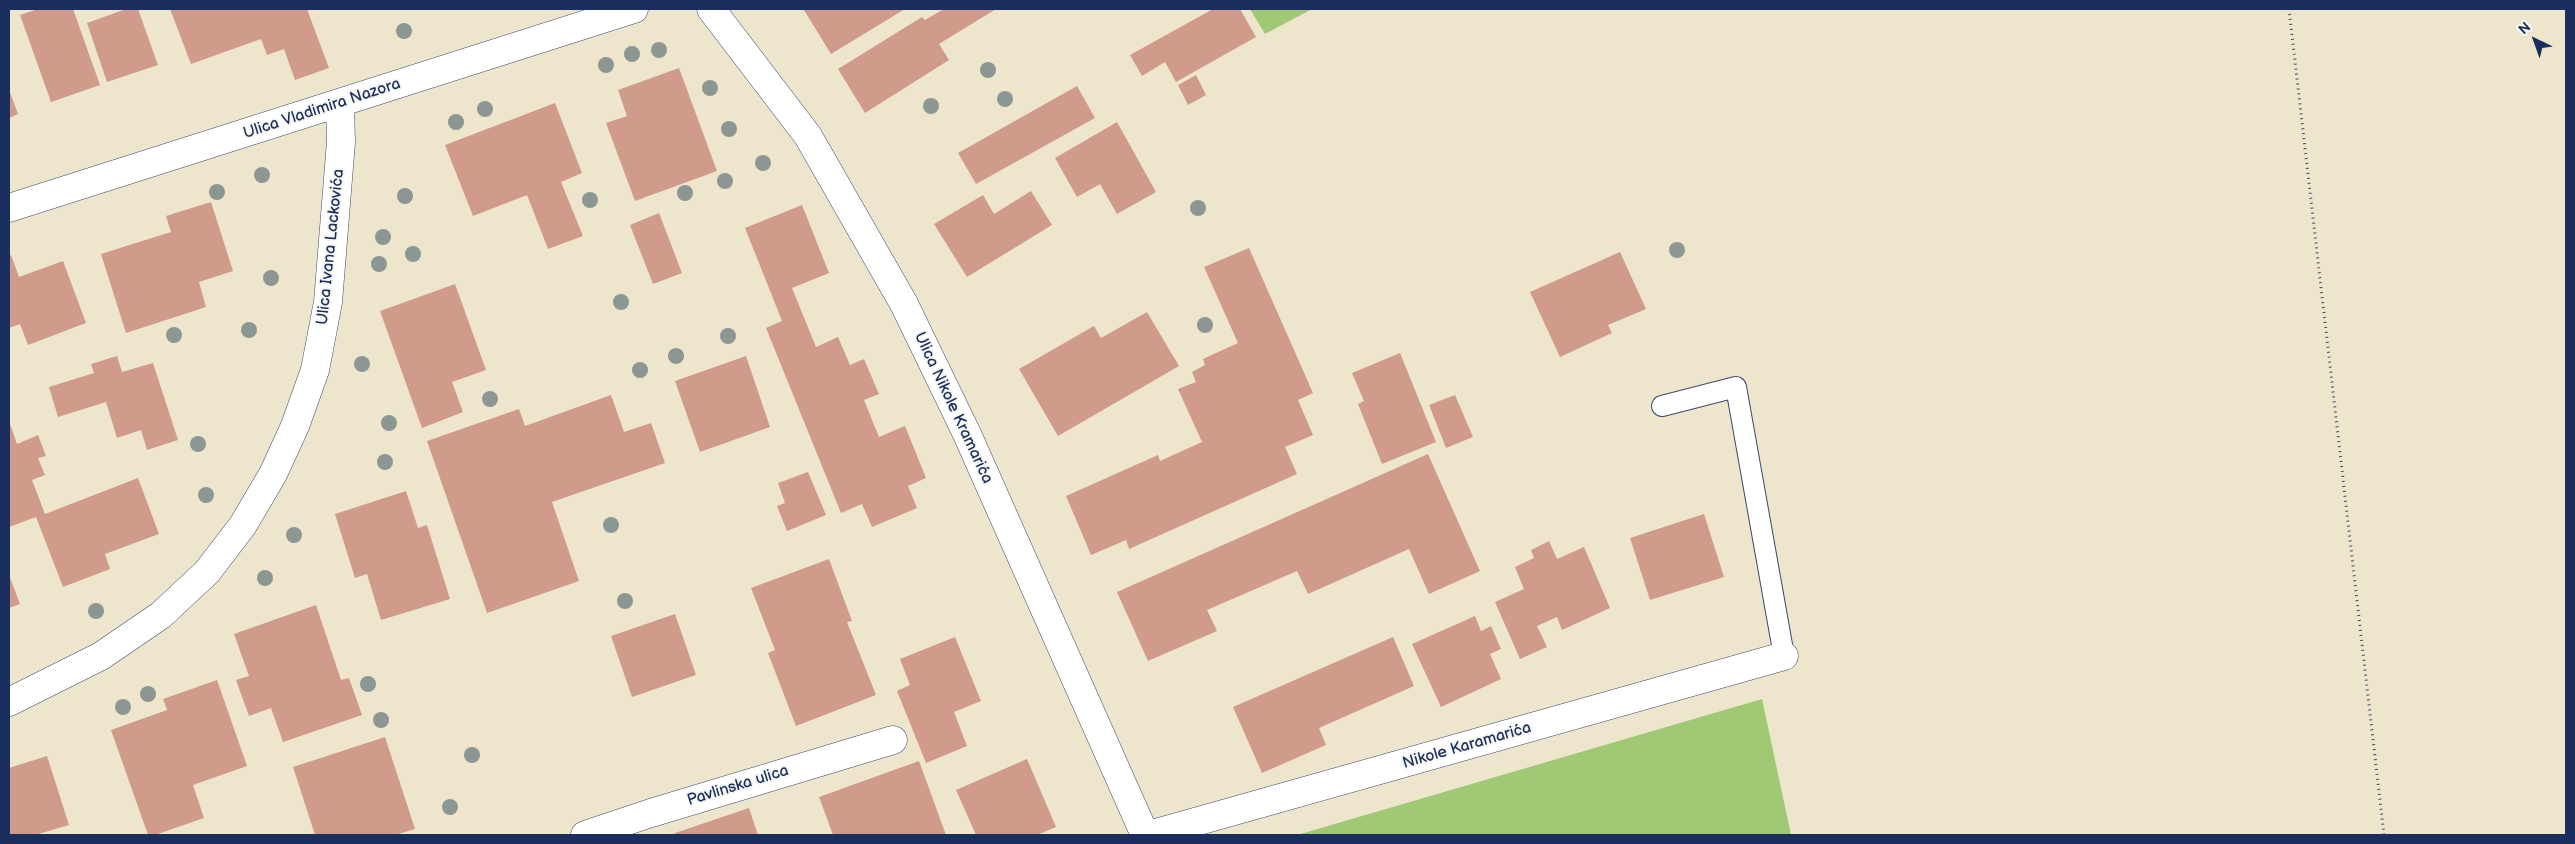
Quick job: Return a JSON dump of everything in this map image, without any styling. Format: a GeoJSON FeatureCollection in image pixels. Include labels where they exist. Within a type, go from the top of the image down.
{"type":"FeatureCollection","features":[{"type":"Feature","properties":{"kind":"street","name":"Ulica Vladimira Nazora"},"geometry":{"type":"LineString","coordinates":[[9,208],[634,9]]}},
{"type":"Feature","properties":{"kind":"street","name":"Ulica Nikole Kramarića"},"geometry":{"type":"LineString","coordinates":[[711,9],[808,136],[904,304],[967,434],[1145,835]]}},
{"type":"Feature","properties":{"kind":"street","name":"Ulica Ivana Lackovića"},"geometry":{"type":"LineString","coordinates":[[9,702],[101,656],[161,615],[207,572],[243,525],[273,474],[295,426],[315,370],[328,302],[341,142],[340,104]]}},
{"type":"Feature","properties":{"kind":"street","name":"Nikole Karamarića"},"geometry":{"type":"LineString","coordinates":[[1149,835],[1784,656]]}},
{"type":"Feature","properties":{"kind":"street","name":"Pavlinska ulica"},"geometry":{"type":"LineString","coordinates":[[585,835],[651,813],[893,740]]}},
{"type":"Feature","properties":{"kind":"lane"},"geometry":{"type":"LineString","coordinates":[[1662,406],[1736,387],[1784,656]]}},
{"type":"Feature","properties":{"kind":"path"},"geometry":{"type":"LineString","coordinates":[[2289,9],[2384,835]]}},
{"type":"Feature","properties":{"kind":"green space"},"geometry":{"type":"Polygon","coordinates":[[[1250,9],[1312,9],[1265,34],[1250,9]]]}},
{"type":"Feature","properties":{"kind":"green space"},"geometry":{"type":"Polygon","coordinates":[[[1762,699],[1791,835],[1297,835],[1762,699]]]}},
{"type":"Feature","properties":{"kind":"building"},"geometry":{"type":"Polygon","coordinates":[[[38,9],[73,9],[100,85],[51,102],[20,15],[38,9]]]}},
{"type":"Feature","properties":{"kind":"building"},"geometry":{"type":"Polygon","coordinates":[[[126,9],[138,9],[158,65],[107,82],[87,23],[126,9]]]}},
{"type":"Feature","properties":{"kind":"building"},"geometry":{"type":"Polygon","coordinates":[[[170,9],[307,9],[329,68],[295,80],[284,49],[267,55],[261,39],[191,64],[170,9]]]}},
{"type":"Feature","properties":{"kind":"building"},"geometry":{"type":"Polygon","coordinates":[[[805,9],[905,9],[831,54],[804,10],[805,9]]]}},
{"type":"Feature","properties":{"kind":"building"},"geometry":{"type":"Polygon","coordinates":[[[944,9],[996,9],[939,44],[949,60],[865,113],[838,69],[922,17],[925,20],[944,9]]]}},
{"type":"Feature","properties":{"kind":"building"},"geometry":{"type":"Polygon","coordinates":[[[1213,9],[1240,9],[1256,37],[1176,82],[1165,62],[1142,76],[1130,55],[1213,9]]]}},
{"type":"Feature","properties":{"kind":"building"},"geometry":{"type":"Polygon","coordinates":[[[679,68],[717,171],[635,201],[606,123],[627,116],[618,90],[679,68]]]}},
{"type":"Feature","properties":{"kind":"building"},"geometry":{"type":"Polygon","coordinates":[[[1196,75],[1206,95],[1188,105],[1178,85],[1196,75]]]}},
{"type":"Feature","properties":{"kind":"building"},"geometry":{"type":"Polygon","coordinates":[[[1077,86],[1095,118],[976,184],[958,153],[1077,86]]]}},
{"type":"Feature","properties":{"kind":"building"},"geometry":{"type":"Polygon","coordinates":[[[9,90],[18,114],[9,118],[9,90]]]}},
{"type":"Feature","properties":{"kind":"building"},"geometry":{"type":"Polygon","coordinates":[[[555,103],[582,173],[561,182],[583,236],[548,249],[527,195],[473,216],[445,145],[555,103]]]}},
{"type":"Feature","properties":{"kind":"building"},"geometry":{"type":"Polygon","coordinates":[[[1117,122],[1156,192],[1117,214],[1100,184],[1077,197],[1055,158],[1117,122]]]}},
{"type":"Feature","properties":{"kind":"building"},"geometry":{"type":"Polygon","coordinates":[[[1031,191],[1052,225],[967,277],[934,224],[983,195],[994,214],[1031,191]]]}},
{"type":"Feature","properties":{"kind":"building"},"geometry":{"type":"Polygon","coordinates":[[[211,202],[233,271],[199,282],[206,307],[126,333],[101,254],[171,232],[166,216],[211,202]]]}},
{"type":"Feature","properties":{"kind":"building"},"geometry":{"type":"Polygon","coordinates":[[[802,205],[829,273],[792,288],[816,347],[838,337],[850,365],[864,359],[879,394],[864,400],[879,437],[905,426],[926,478],[908,486],[917,508],[872,527],[862,504],[841,513],[766,328],[782,321],[745,228],[802,205]]]}},
{"type":"Feature","properties":{"kind":"building"},"geometry":{"type":"Polygon","coordinates":[[[659,213],[682,273],[653,284],[630,225],[659,213]]]}},
{"type":"Feature","properties":{"kind":"building"},"geometry":{"type":"Polygon","coordinates":[[[1249,248],[1313,393],[1298,400],[1313,435],[1285,447],[1297,474],[1129,549],[1126,540],[1091,555],[1066,496],[1158,455],[1160,461],[1202,442],[1178,389],[1196,382],[1192,372],[1205,365],[1203,359],[1238,343],[1204,267],[1249,248]]]}},
{"type":"Feature","properties":{"kind":"building"},"geometry":{"type":"Polygon","coordinates":[[[1620,252],[1646,309],[1608,325],[1612,333],[1560,357],[1530,292],[1620,252]]]}},
{"type":"Feature","properties":{"kind":"building"},"geometry":{"type":"Polygon","coordinates":[[[11,255],[19,277],[63,261],[86,323],[28,345],[20,324],[9,328],[9,256],[11,255]]]}},
{"type":"Feature","properties":{"kind":"building"},"geometry":{"type":"Polygon","coordinates":[[[455,284],[486,370],[452,382],[463,412],[422,428],[380,311],[455,284]]]}},
{"type":"Feature","properties":{"kind":"building"},"geometry":{"type":"Polygon","coordinates":[[[1147,312],[1179,366],[1058,436],[1019,369],[1094,326],[1101,338],[1147,312]]]}},
{"type":"Feature","properties":{"kind":"building"},"geometry":{"type":"Polygon","coordinates":[[[1400,353],[1436,442],[1382,464],[1358,404],[1364,401],[1352,373],[1400,353]]]}},
{"type":"Feature","properties":{"kind":"building"},"geometry":{"type":"Polygon","coordinates":[[[117,356],[122,372],[153,363],[178,440],[147,450],[141,430],[117,438],[106,402],[58,417],[49,387],[94,373],[91,364],[117,356]]]}},
{"type":"Feature","properties":{"kind":"building"},"geometry":{"type":"Polygon","coordinates":[[[746,356],[770,427],[700,452],[675,381],[746,356]]]}},
{"type":"Feature","properties":{"kind":"building"},"geometry":{"type":"Polygon","coordinates":[[[611,395],[624,432],[651,423],[665,463],[552,502],[579,581],[487,613],[427,441],[519,409],[525,426],[611,395]]]}},
{"type":"Feature","properties":{"kind":"building"},"geometry":{"type":"Polygon","coordinates":[[[1455,395],[1473,437],[1446,448],[1429,405],[1455,395]]]}},
{"type":"Feature","properties":{"kind":"building"},"geometry":{"type":"Polygon","coordinates":[[[9,421],[17,444],[38,435],[46,456],[38,458],[45,475],[32,480],[45,514],[138,478],[159,534],[105,554],[110,569],[63,587],[36,517],[9,527],[9,421]]]}},
{"type":"Feature","properties":{"kind":"building"},"geometry":{"type":"Polygon","coordinates":[[[1428,454],[1480,571],[1429,594],[1409,549],[1308,594],[1297,571],[1207,610],[1217,631],[1148,661],[1117,592],[1428,454]]]}},
{"type":"Feature","properties":{"kind":"building"},"geometry":{"type":"Polygon","coordinates":[[[808,472],[826,515],[787,531],[777,506],[785,503],[778,483],[808,472]]]}},
{"type":"Feature","properties":{"kind":"building"},"geometry":{"type":"Polygon","coordinates":[[[406,491],[418,528],[427,525],[450,599],[381,620],[367,574],[355,578],[335,514],[406,491]]]}},
{"type":"Feature","properties":{"kind":"building"},"geometry":{"type":"Polygon","coordinates":[[[1704,514],[1724,577],[1650,600],[1630,538],[1704,514]]]}},
{"type":"Feature","properties":{"kind":"building"},"geometry":{"type":"Polygon","coordinates":[[[1549,541],[1557,559],[1584,547],[1610,608],[1562,630],[1557,617],[1537,626],[1547,647],[1520,659],[1495,602],[1524,589],[1515,567],[1534,558],[1531,550],[1549,541]]]}},
{"type":"Feature","properties":{"kind":"building"},"geometry":{"type":"Polygon","coordinates":[[[829,559],[852,621],[847,622],[876,695],[796,726],[768,653],[775,650],[751,588],[829,559]]]}},
{"type":"Feature","properties":{"kind":"building"},"geometry":{"type":"Polygon","coordinates":[[[9,575],[20,604],[9,608],[9,575]]]}},
{"type":"Feature","properties":{"kind":"building"},"geometry":{"type":"Polygon","coordinates":[[[316,605],[341,680],[349,678],[362,715],[283,742],[271,708],[249,716],[236,680],[249,676],[234,634],[316,605]]]}},
{"type":"Feature","properties":{"kind":"building"},"geometry":{"type":"Polygon","coordinates":[[[675,614],[696,675],[632,697],[611,636],[675,614]]]}},
{"type":"Feature","properties":{"kind":"building"},"geometry":{"type":"Polygon","coordinates":[[[1475,616],[1481,631],[1491,626],[1501,649],[1490,654],[1501,679],[1441,707],[1412,644],[1475,616]]]}},
{"type":"Feature","properties":{"kind":"building"},"geometry":{"type":"Polygon","coordinates":[[[955,637],[981,701],[954,712],[967,746],[926,763],[897,691],[910,685],[900,659],[955,637]]]}},
{"type":"Feature","properties":{"kind":"building"},"geometry":{"type":"Polygon","coordinates":[[[1393,637],[1414,686],[1319,728],[1326,745],[1262,773],[1233,707],[1393,637]]]}},
{"type":"Feature","properties":{"kind":"building"},"geometry":{"type":"Polygon","coordinates":[[[217,680],[247,766],[193,785],[204,818],[155,835],[148,835],[111,730],[167,710],[163,699],[217,680]]]}},
{"type":"Feature","properties":{"kind":"building"},"geometry":{"type":"Polygon","coordinates":[[[385,737],[415,829],[395,835],[315,835],[293,767],[385,737]]]}},
{"type":"Feature","properties":{"kind":"building"},"geometry":{"type":"Polygon","coordinates":[[[47,756],[69,825],[35,835],[9,835],[9,768],[47,756]]]}},
{"type":"Feature","properties":{"kind":"building"},"geometry":{"type":"Polygon","coordinates":[[[1027,759],[1056,827],[1037,835],[976,835],[956,790],[1027,759]]]}},
{"type":"Feature","properties":{"kind":"building"},"geometry":{"type":"Polygon","coordinates":[[[919,761],[946,835],[833,835],[819,797],[919,761]]]}},
{"type":"Feature","properties":{"kind":"building"},"geometry":{"type":"Polygon","coordinates":[[[749,808],[758,835],[675,835],[675,833],[749,808]]]}}]}
